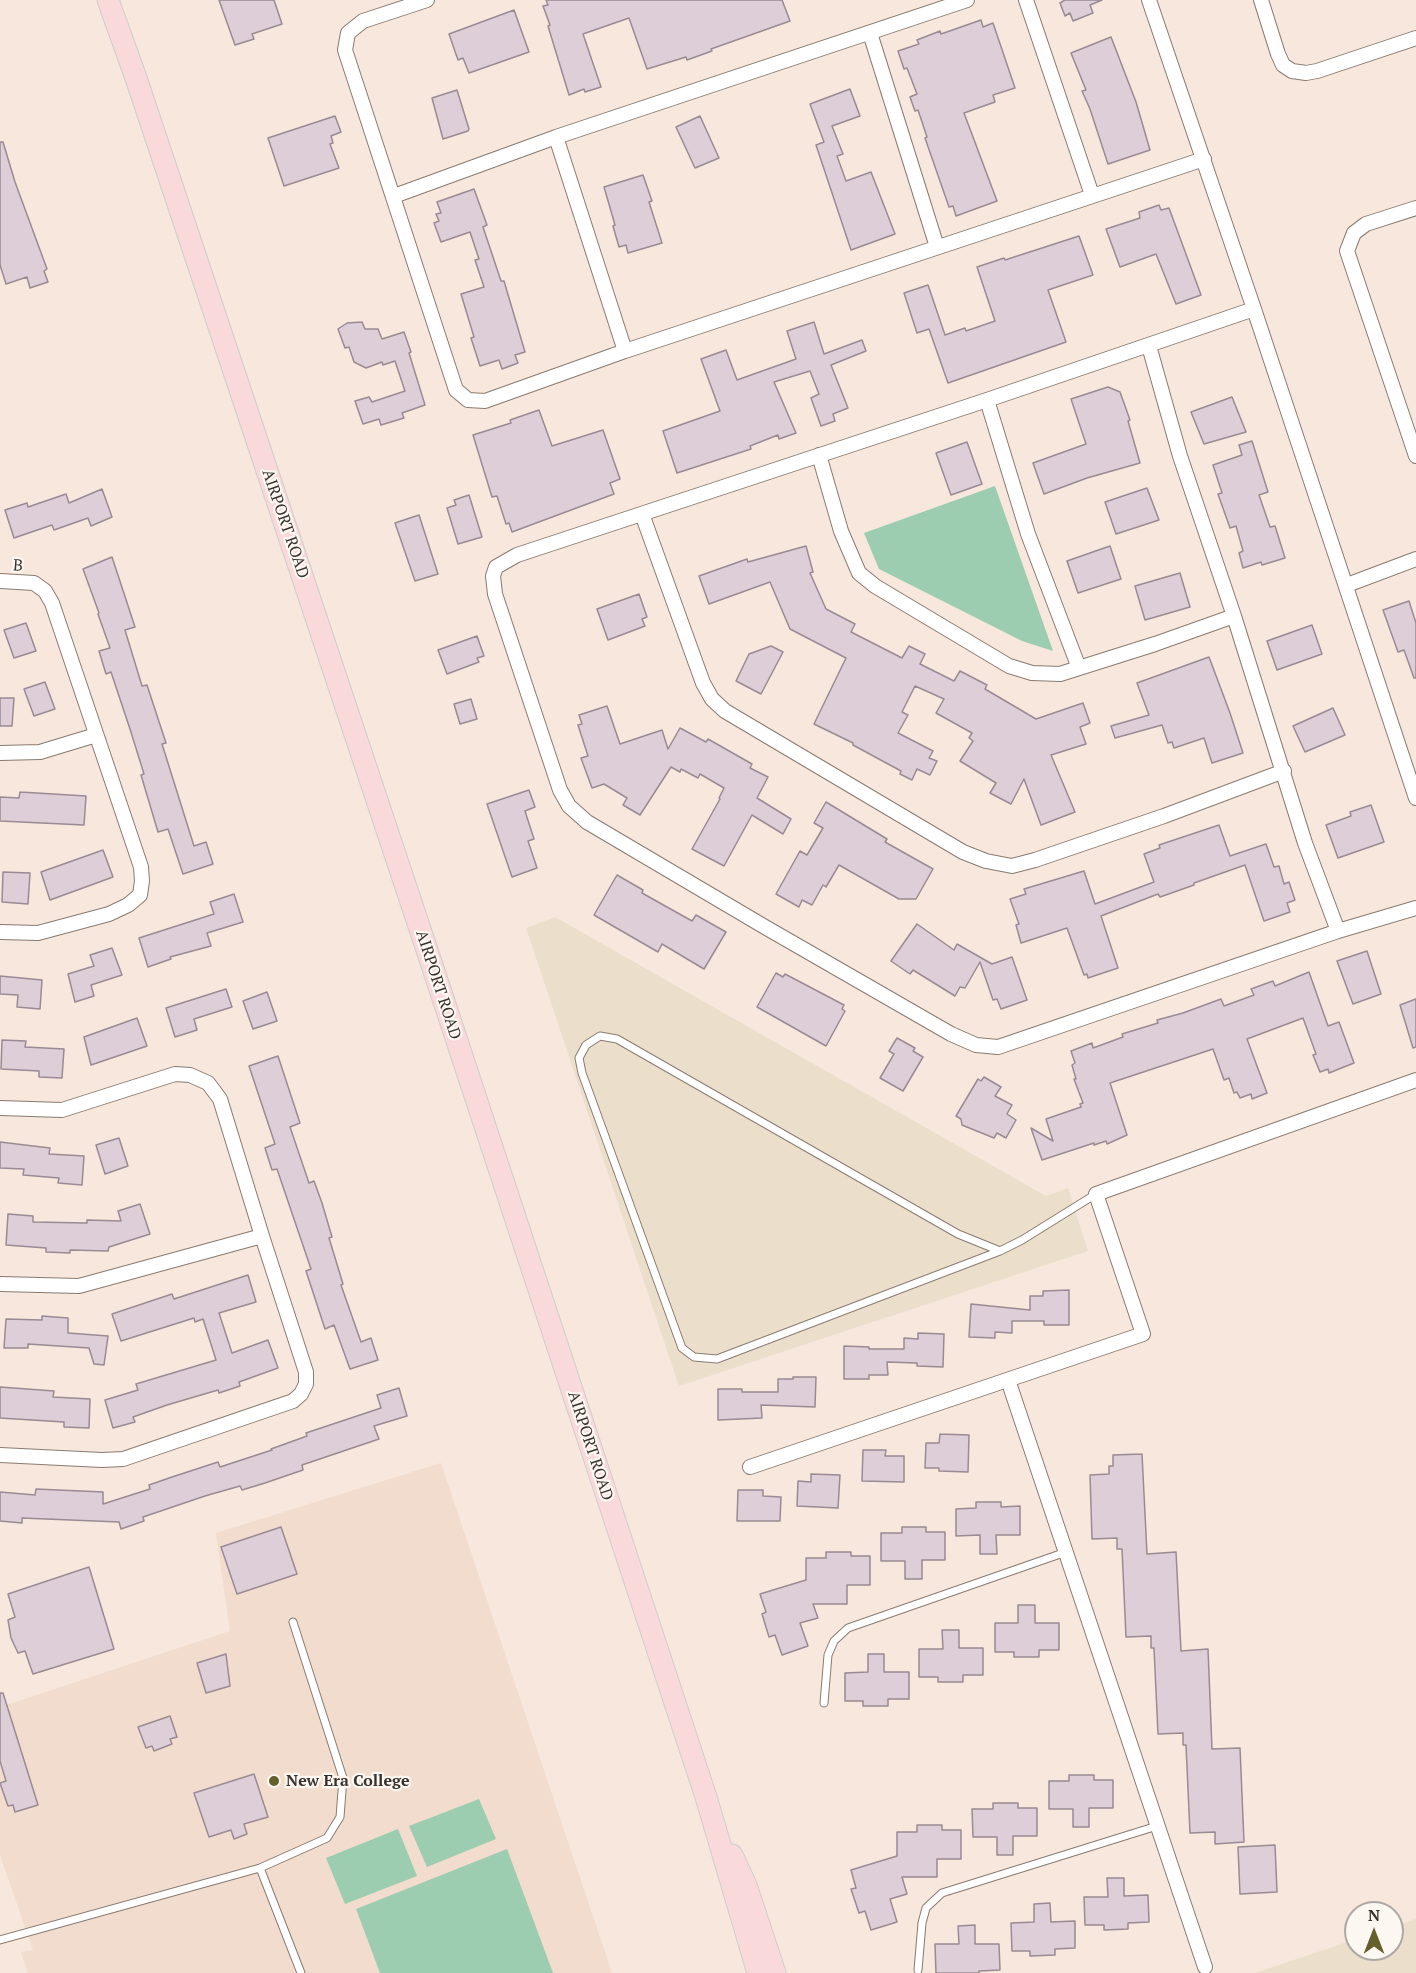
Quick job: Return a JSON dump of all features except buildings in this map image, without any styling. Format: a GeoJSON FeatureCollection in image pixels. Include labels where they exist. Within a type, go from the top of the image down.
{"type":"FeatureCollection","features":[{"type":"Feature","properties":{"kind":"main road","name":"AIRPORT ROAD"},"geometry":{"type":"LineString","coordinates":[[108,0],[432,965],[705,1797],[758,1973]]}},
{"type":"Feature","properties":{"kind":"main road"},"geometry":{"type":"LineString","coordinates":[[705,1797],[746,1886],[775,1973]]}},
{"type":"Feature","properties":{"kind":"street"},"geometry":{"type":"LineString","coordinates":[[427,0],[363,21],[348,33],[345,50],[456,390],[468,400],[485,401],[625,351],[1204,159]]}},
{"type":"Feature","properties":{"kind":"street"},"geometry":{"type":"LineString","coordinates":[[394,196],[556,137],[967,0]]}},
{"type":"Feature","properties":{"kind":"street"},"geometry":{"type":"LineString","coordinates":[[1026,0],[1092,195]]}},
{"type":"Feature","properties":{"kind":"street"},"geometry":{"type":"LineString","coordinates":[[1149,0],[1347,585],[1416,798]]}},
{"type":"Feature","properties":{"kind":"street"},"geometry":{"type":"LineString","coordinates":[[1261,0],[1278,54],[1283,65],[1292,71],[1306,73],[1317,71],[1416,38]]}},
{"type":"Feature","properties":{"kind":"street"},"geometry":{"type":"LineString","coordinates":[[870,33],[937,247]]}},
{"type":"Feature","properties":{"kind":"street"},"geometry":{"type":"LineString","coordinates":[[556,137],[625,351]]}},
{"type":"Feature","properties":{"kind":"street"},"geometry":{"type":"LineString","coordinates":[[1416,208],[1366,224],[1354,233],[1347,251],[1416,456]]}},
{"type":"Feature","properties":{"kind":"street"},"geometry":{"type":"LineString","coordinates":[[1254,309],[1149,346],[517,555],[496,567],[493,576],[495,594],[560,790],[568,806],[587,822],[951,1034],[976,1045],[998,1047],[1338,931],[1416,908]]}},
{"type":"Feature","properties":{"kind":"street"},"geometry":{"type":"LineString","coordinates":[[1149,346],[1180,456],[1234,616],[1305,843],[1338,931]]}},
{"type":"Feature","properties":{"kind":"street"},"geometry":{"type":"LineString","coordinates":[[987,400],[1028,534],[1079,668]]}},
{"type":"Feature","properties":{"kind":"street"},"geometry":{"type":"LineString","coordinates":[[819,455],[841,531],[859,573],[875,586],[1009,666],[1032,673],[1060,674],[1234,616]]}},
{"type":"Feature","properties":{"kind":"street"},"geometry":{"type":"LineString","coordinates":[[642,514],[703,684],[712,699],[725,711],[963,852],[986,861],[1012,866],[1164,816],[1284,771]]}},
{"type":"Feature","properties":{"kind":"street"},"geometry":{"type":"LineString","coordinates":[[1347,585],[1416,559]]}},
{"type":"Feature","properties":{"kind":"street","name":"B"},"geometry":{"type":"LineString","coordinates":[[0,581],[34,583],[45,591],[52,603],[96,735]]}},
{"type":"Feature","properties":{"kind":"street"},"geometry":{"type":"LineString","coordinates":[[0,753],[40,752],[96,735],[141,867],[142,881],[140,895],[128,905],[109,914],[75,925],[38,933],[0,932]]}},
{"type":"Feature","properties":{"kind":"street"},"geometry":{"type":"LineString","coordinates":[[0,1108],[62,1110],[175,1074],[190,1075],[208,1083],[220,1099],[306,1372],[306,1384],[301,1394],[293,1401],[123,1459],[102,1461],[0,1455]]}},
{"type":"Feature","properties":{"kind":"street"},"geometry":{"type":"LineString","coordinates":[[750,1467],[1143,1334],[1096,1194],[1416,1080]]}},
{"type":"Feature","properties":{"kind":"street"},"geometry":{"type":"LineString","coordinates":[[0,1284],[80,1286],[262,1236]]}},
{"type":"Feature","properties":{"kind":"street"},"geometry":{"type":"LineString","coordinates":[[1008,1380],[1205,1967]]}},
{"type":"Feature","properties":{"kind":"lane"},"geometry":{"type":"LineString","coordinates":[[1000,1251],[958,1234],[616,1039],[600,1035],[586,1045],[579,1058],[582,1073],[682,1348],[693,1357],[717,1359],[1000,1251],[1096,1194]]}},
{"type":"Feature","properties":{"kind":"lane"},"geometry":{"type":"LineString","coordinates":[[824,1703],[828,1654],[834,1641],[848,1628],[1066,1552]]}},
{"type":"Feature","properties":{"kind":"lane"},"geometry":{"type":"LineString","coordinates":[[0,1940],[260,1868],[327,1838],[340,1817],[343,1778],[293,1622]]}},
{"type":"Feature","properties":{"kind":"lane"},"geometry":{"type":"LineString","coordinates":[[918,1970],[922,1923],[926,1908],[942,1893],[1158,1826]]}},
{"type":"Feature","properties":{"kind":"lane"},"geometry":{"type":"LineString","coordinates":[[260,1868],[301,1973]]}},
{"type":"Feature","properties":{"kind":"shaded area"},"geometry":{"type":"Polygon","coordinates":[[[555,917],[1046,1196],[1068,1188],[1088,1251],[679,1386],[526,928],[555,917]]]}},
{"type":"Feature","properties":{"kind":"shaded area","name":"New Era College"},"geometry":{"type":"Polygon","coordinates":[[[441,1463],[612,1973],[28,1973],[21,1952],[33,1950],[0,1855],[0,1707],[230,1631],[216,1533],[441,1463]]]}},
{"type":"Feature","properties":{"kind":"shaded area"},"geometry":{"type":"Polygon","coordinates":[[[1416,1919],[1416,1973],[1255,1973],[1344,1943],[1344,1961],[1404,1961],[1404,1923],[1416,1919]]]}},
{"type":"Feature","properties":{"kind":"green space"},"geometry":{"type":"Polygon","coordinates":[[[995,486],[1053,651],[1022,641],[879,569],[864,533],[995,486]]]}},
{"type":"Feature","properties":{"kind":"green space"},"geometry":{"type":"Polygon","coordinates":[[[479,1799],[496,1839],[427,1867],[409,1826],[479,1799]]]}},
{"type":"Feature","properties":{"kind":"green space"},"geometry":{"type":"Polygon","coordinates":[[[398,1829],[417,1876],[345,1904],[326,1858],[398,1829]]]}},
{"type":"Feature","properties":{"kind":"green space"},"geometry":{"type":"Polygon","coordinates":[[[507,1849],[553,1973],[380,1973],[356,1909],[507,1849]]]}},
{"type":"Feature","properties":{"kind":"place","name":"New Era College"},"geometry":{"type":"Point","coordinates":[274,1781]}}]}
